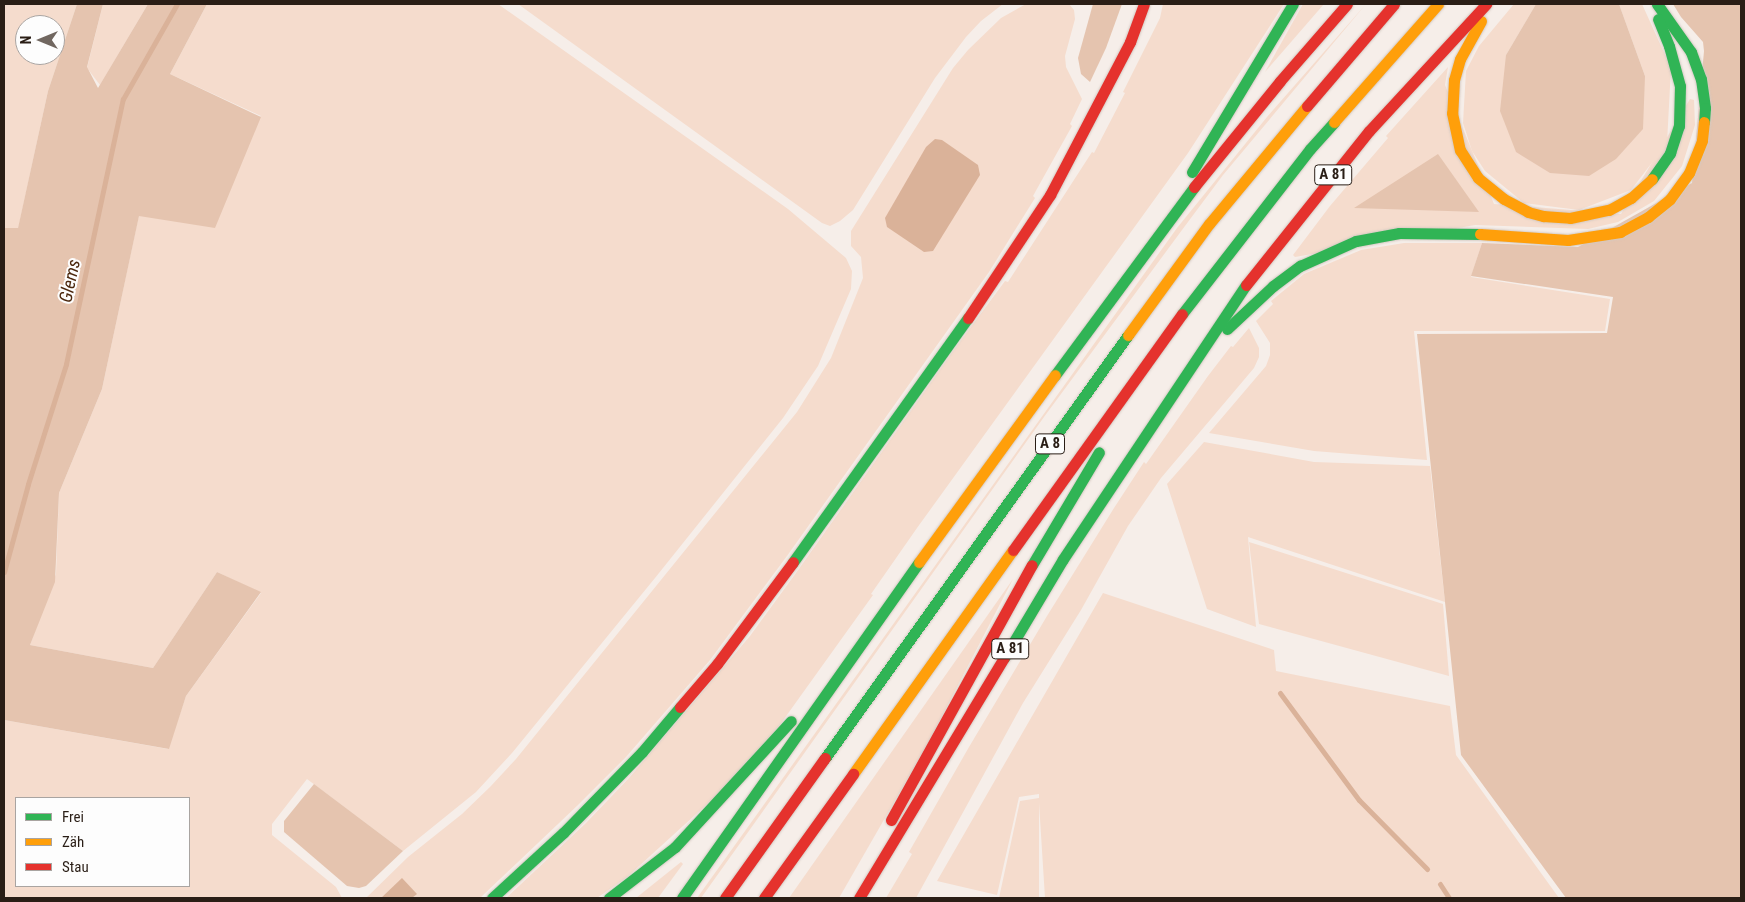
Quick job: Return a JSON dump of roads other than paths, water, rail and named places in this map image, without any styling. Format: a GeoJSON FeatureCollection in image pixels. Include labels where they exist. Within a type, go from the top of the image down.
{"type":"FeatureCollection","features":[{"type":"Feature","properties":{"kind":"main road"},"geometry":{"type":"LineString","coordinates":[[492,898],[563,834],[620,775],[717,664],[792,563],[1006,263],[1050,195],[1130,42],[1144,4]]}},
{"type":"Feature","properties":{"kind":"main road"},"geometry":{"type":"LineString","coordinates":[[1152,243],[1212,136],[1293,4]]}},
{"type":"Feature","properties":{"kind":"main road"},"geometry":{"type":"LineString","coordinates":[[682,898],[873,625],[1152,243],[1211,164],[1347,4]]}},
{"type":"Feature","properties":{"kind":"main road","name":"A 8"},"geometry":{"type":"LineString","coordinates":[[725,898],[1103,369],[1210,224],[1306,106],[1394,4]]}},
{"type":"Feature","properties":{"kind":"main road","name":"A 8"},"geometry":{"type":"LineString","coordinates":[[764,898],[1205,282],[1310,149],[1438,4]]}},
{"type":"Feature","properties":{"kind":"main road","name":"A 81"},"geometry":{"type":"LineString","coordinates":[[860,898],[1063,559],[1240,292],[1322,189],[1423,70],[1486,4]]}},
{"type":"Feature","properties":{"kind":"main road"},"geometry":{"type":"LineString","coordinates":[[1490,4],[1460,59],[1454,80],[1452,113],[1460,150],[1478,178],[1504,199],[1522,209],[1543,216],[1570,218],[1609,210],[1631,198],[1655,176],[1676,141],[1681,114],[1678,73],[1653,4]]}},
{"type":"Feature","properties":{"kind":"main road"},"geometry":{"type":"LineString","coordinates":[[1196,359],[1273,286],[1319,256],[1356,241],[1399,233],[1439,232],[1568,240],[1620,232],[1658,209],[1679,188],[1697,157],[1702,140],[1705,108],[1701,79],[1690,52],[1657,4]]}},
{"type":"Feature","properties":{"kind":"main road"},"geometry":{"type":"LineString","coordinates":[[860,898],[882,836],[1006,609],[1177,322]]}},
{"type":"Feature","properties":{"kind":"main road"},"geometry":{"type":"LineString","coordinates":[[609,898],[676,846],[744,775],[873,625]]}},
{"type":"Feature","properties":{"kind":"main road"},"geometry":{"type":"LineString","coordinates":[[884,879],[903,828]]}},
{"type":"Feature","properties":{"kind":"waterway","name":"Glems"},"geometry":{"type":"LineString","coordinates":[[4,572],[28,484],[66,364],[123,99],[177,4]]}},
{"type":"Feature","properties":{"kind":"waterway"},"geometry":{"type":"LineString","coordinates":[[1280,693],[1359,800],[1427,869]]}},
{"type":"Feature","properties":{"kind":"waterway"},"geometry":{"type":"LineString","coordinates":[[1440,884],[1449,898]]}}]}
